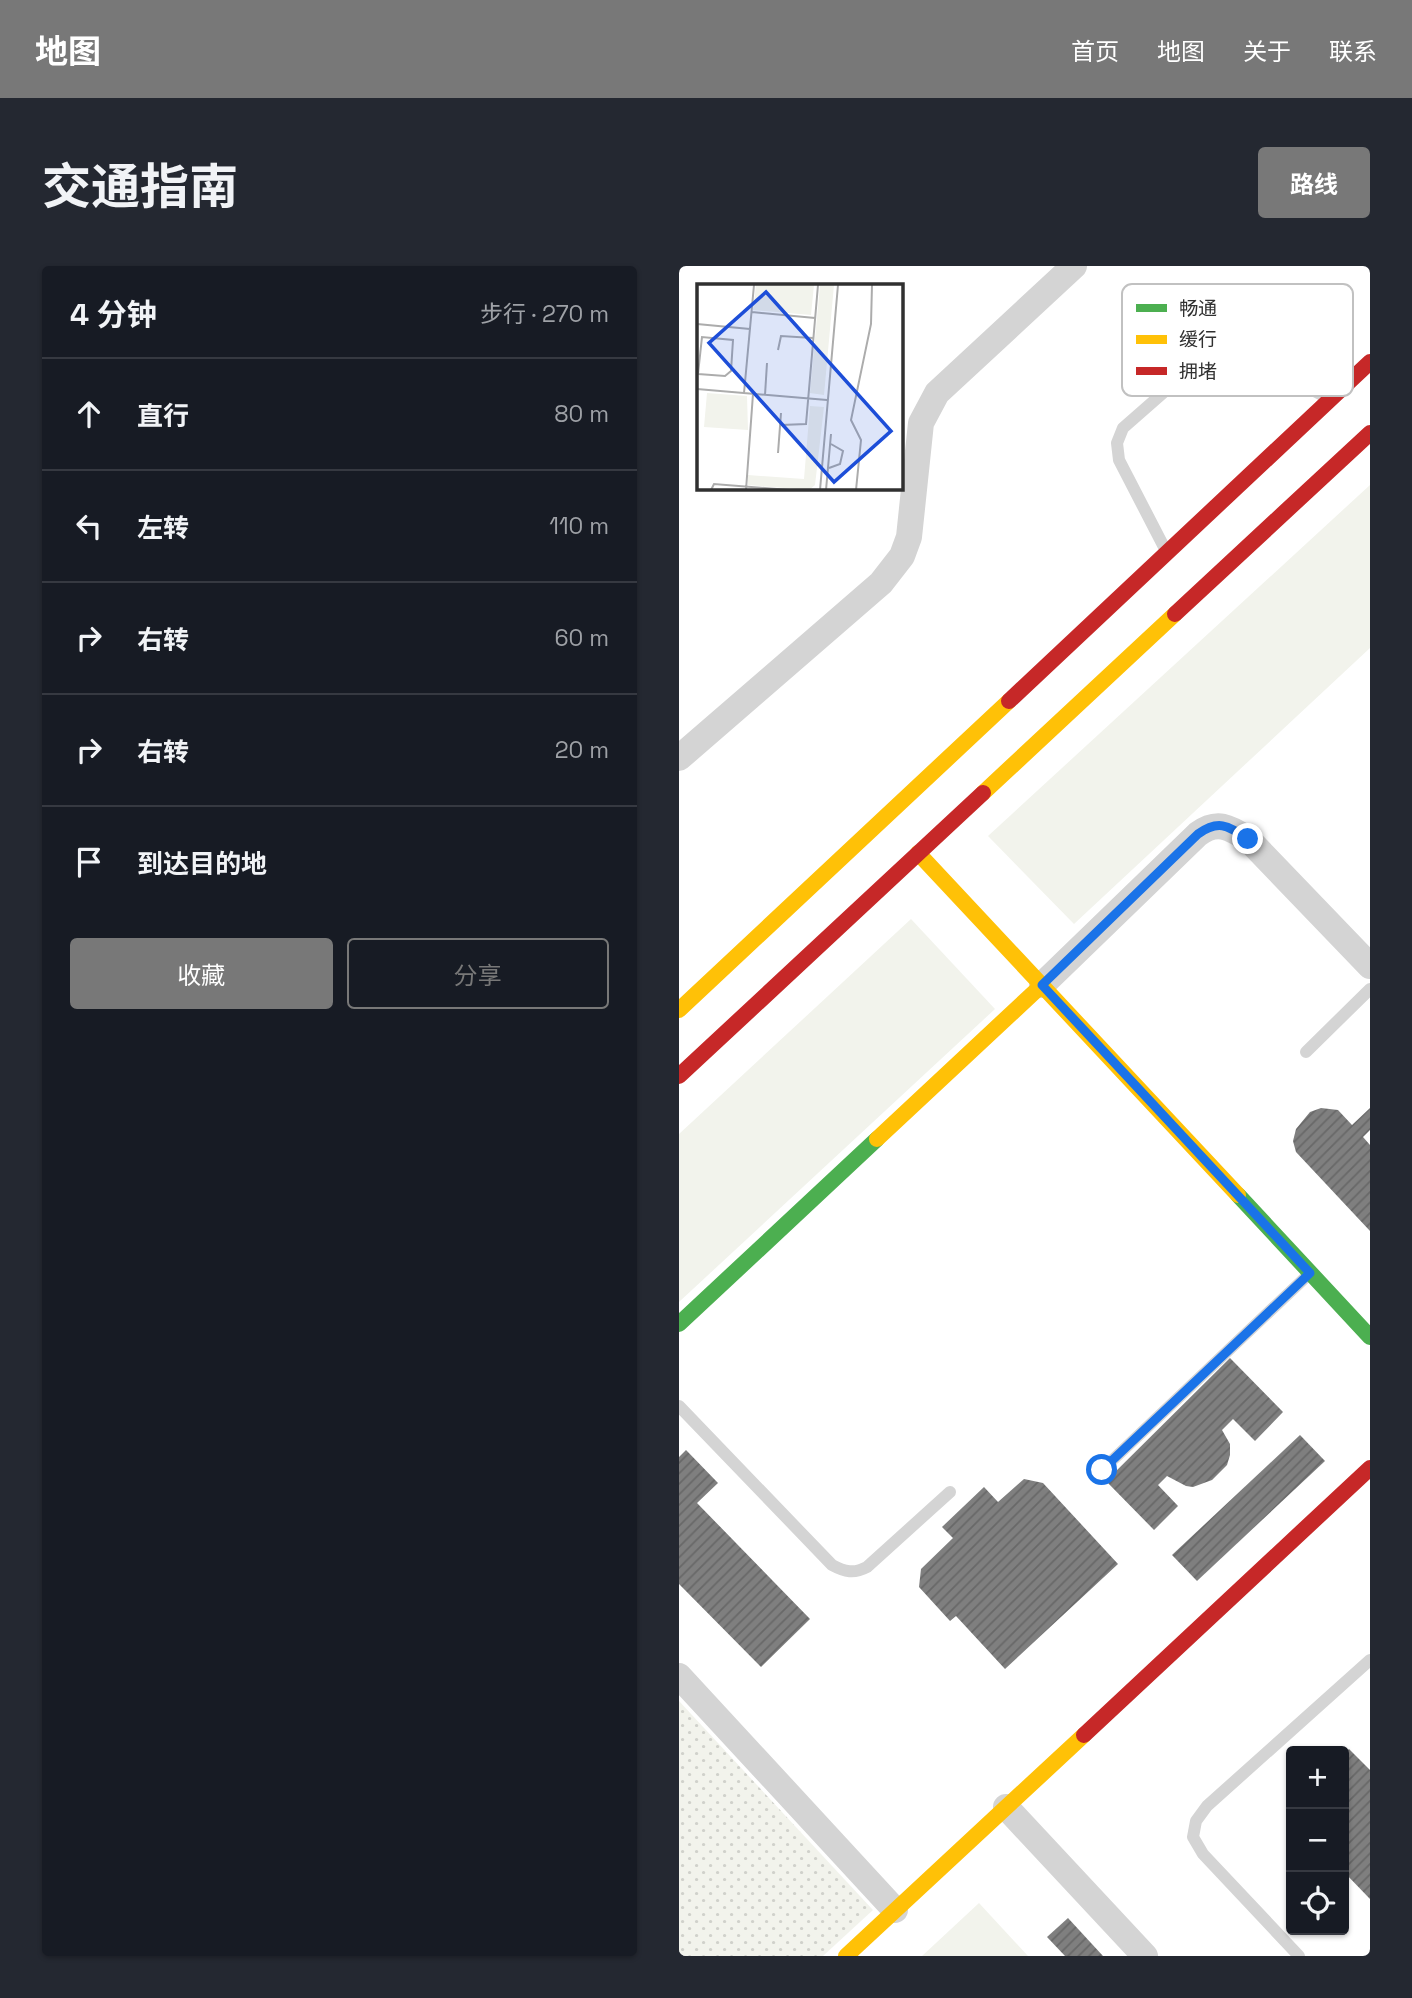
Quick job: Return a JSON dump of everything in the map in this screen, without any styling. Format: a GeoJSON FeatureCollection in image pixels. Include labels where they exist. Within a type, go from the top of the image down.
{"type":"FeatureCollection","features":[{"type":"Feature","properties":{"kind":"main road"},"geometry":{"type":"LineString","coordinates":[[1353,377],[1370,362]]}},
{"type":"Feature","properties":{"kind":"main road"},"geometry":{"type":"LineString","coordinates":[[679,1010],[1332,396]]}},
{"type":"Feature","properties":{"kind":"main road"},"geometry":{"type":"LineString","coordinates":[[679,1076],[1370,433]]}},
{"type":"Feature","properties":{"kind":"main road"},"geometry":{"type":"LineString","coordinates":[[918,853],[1370,1336]]}},
{"type":"Feature","properties":{"kind":"main road"},"geometry":{"type":"LineString","coordinates":[[679,1324],[1042,985]]}},
{"type":"Feature","properties":{"kind":"main road"},"geometry":{"type":"LineString","coordinates":[[846,1956],[1370,1468]]}},
{"type":"Feature","properties":{"kind":"street"},"geometry":{"type":"LineString","coordinates":[[679,758],[881,583],[902,556],[909,537],[921,423],[937,393],[1074,266]]}},
{"type":"Feature","properties":{"kind":"street"},"geometry":{"type":"LineString","coordinates":[[1042,985],[1198,834],[1221,824],[1248,839],[1370,966]]}},
{"type":"Feature","properties":{"kind":"street"},"geometry":{"type":"LineString","coordinates":[[679,1676],[895,1910]]}},
{"type":"Feature","properties":{"kind":"street"},"geometry":{"type":"LineString","coordinates":[[1006,1807],[1145,1956]]}},
{"type":"Feature","properties":{"kind":"lane"},"geometry":{"type":"LineString","coordinates":[[1160,396],[1123,428],[1117,443],[1119,460],[1167,553]]}},
{"type":"Feature","properties":{"kind":"lane"},"geometry":{"type":"LineString","coordinates":[[1323,396],[1329,399]]}},
{"type":"Feature","properties":{"kind":"lane"},"geometry":{"type":"LineString","coordinates":[[1306,1052],[1370,989]]}},
{"type":"Feature","properties":{"kind":"lane"},"geometry":{"type":"LineString","coordinates":[[1102,1470],[1310,1273]]}},
{"type":"Feature","properties":{"kind":"lane"},"geometry":{"type":"LineString","coordinates":[[679,1406],[832,1565],[841,1570],[855,1572],[867,1567],[950,1492]]}},
{"type":"Feature","properties":{"kind":"lane"},"geometry":{"type":"LineString","coordinates":[[1299,1956],[1203,1854],[1193,1837],[1196,1821],[1207,1806],[1370,1660]]}},
{"type":"Feature","properties":{"kind":"shaded area"},"geometry":{"type":"Polygon","coordinates":[[[1370,485],[1370,648],[1074,924],[988,836],[1370,485]]]}},
{"type":"Feature","properties":{"kind":"shaded area"},"geometry":{"type":"Polygon","coordinates":[[[911,919],[995,1009],[679,1302],[679,1134],[911,919]]]}},
{"type":"Feature","properties":{"kind":"shaded area"},"geometry":{"type":"Polygon","coordinates":[[[679,1701],[873,1910],[823,1956],[679,1956],[679,1701]]]}},
{"type":"Feature","properties":{"kind":"shaded area"},"geometry":{"type":"Polygon","coordinates":[[[979,1903],[1028,1956],[922,1956],[979,1903]]]}},
{"type":"Feature","properties":{"kind":"building"},"geometry":{"type":"Polygon","coordinates":[[[1321,1108],[1338,1110],[1352,1125],[1370,1108],[1370,1130],[1363,1137],[1370,1145],[1370,1231],[1296,1152],[1293,1141],[1296,1129],[1310,1112],[1321,1108]]]}},
{"type":"Feature","properties":{"kind":"building"},"geometry":{"type":"Polygon","coordinates":[[[1230,1358],[1283,1412],[1255,1441],[1233,1419],[1222,1430],[1230,1444],[1227,1465],[1212,1480],[1193,1487],[1167,1476],[1158,1485],[1178,1506],[1154,1530],[1106,1481],[1230,1358]]]}},
{"type":"Feature","properties":{"kind":"building"},"geometry":{"type":"Polygon","coordinates":[[[1300,1435],[1325,1461],[1197,1581],[1172,1555],[1300,1435]]]}},
{"type":"Feature","properties":{"kind":"building"},"geometry":{"type":"Polygon","coordinates":[[[686,1450],[718,1483],[697,1503],[810,1619],[761,1667],[679,1584],[679,1457],[686,1450]]]}},
{"type":"Feature","properties":{"kind":"building"},"geometry":{"type":"Polygon","coordinates":[[[1024,1479],[1043,1483],[1118,1564],[1005,1669],[956,1616],[950,1621],[919,1587],[921,1569],[953,1538],[942,1527],[984,1487],[998,1502],[1024,1479]]]}},
{"type":"Feature","properties":{"kind":"building"},"geometry":{"type":"Polygon","coordinates":[[[1349,1749],[1370,1770],[1370,1899],[1349,1877],[1349,1749]]]}},
{"type":"Feature","properties":{"kind":"building"},"geometry":{"type":"Polygon","coordinates":[[[1068,1918],[1103,1956],[1065,1956],[1047,1937],[1068,1918]]]}},
{"type":"Feature","properties":{"kind":"traffic: fast"},"geometry":{"type":"LineString","coordinates":[[679,1324],[877,1139]]}},
{"type":"Feature","properties":{"kind":"traffic: fast"},"geometry":{"type":"LineString","coordinates":[[1238,1195],[1370,1337]]}},
{"type":"Feature","properties":{"kind":"traffic: slow"},"geometry":{"type":"LineString","coordinates":[[983,793],[1175,614]]}},
{"type":"Feature","properties":{"kind":"traffic: slow"},"geometry":{"type":"LineString","coordinates":[[679,1010],[1009,701]]}},
{"type":"Feature","properties":{"kind":"traffic: slow"},"geometry":{"type":"LineString","coordinates":[[918,853],[1238,1195]]}},
{"type":"Feature","properties":{"kind":"traffic: slow"},"geometry":{"type":"LineString","coordinates":[[877,1139],[1042,985]]}},
{"type":"Feature","properties":{"kind":"traffic: slow"},"geometry":{"type":"LineString","coordinates":[[846,1956],[1084,1735]]}},
{"type":"Feature","properties":{"kind":"traffic: jam"},"geometry":{"type":"LineString","coordinates":[[1353,378],[1370,362]]}},
{"type":"Feature","properties":{"kind":"traffic: jam"},"geometry":{"type":"LineString","coordinates":[[1009,701],[1334,396]]}},
{"type":"Feature","properties":{"kind":"traffic: jam"},"geometry":{"type":"LineString","coordinates":[[1175,614],[1370,433]]}},
{"type":"Feature","properties":{"kind":"traffic: jam"},"geometry":{"type":"LineString","coordinates":[[679,1076],[983,793]]}},
{"type":"Feature","properties":{"kind":"traffic: jam"},"geometry":{"type":"LineString","coordinates":[[1084,1735],[1370,1468]]}},
{"type":"Feature","properties":{"kind":"route"},"geometry":{"type":"LineString","coordinates":[[1102,1470],[1310,1273],[1042,985],[1203,830],[1221,824],[1248,839]]}}]}
